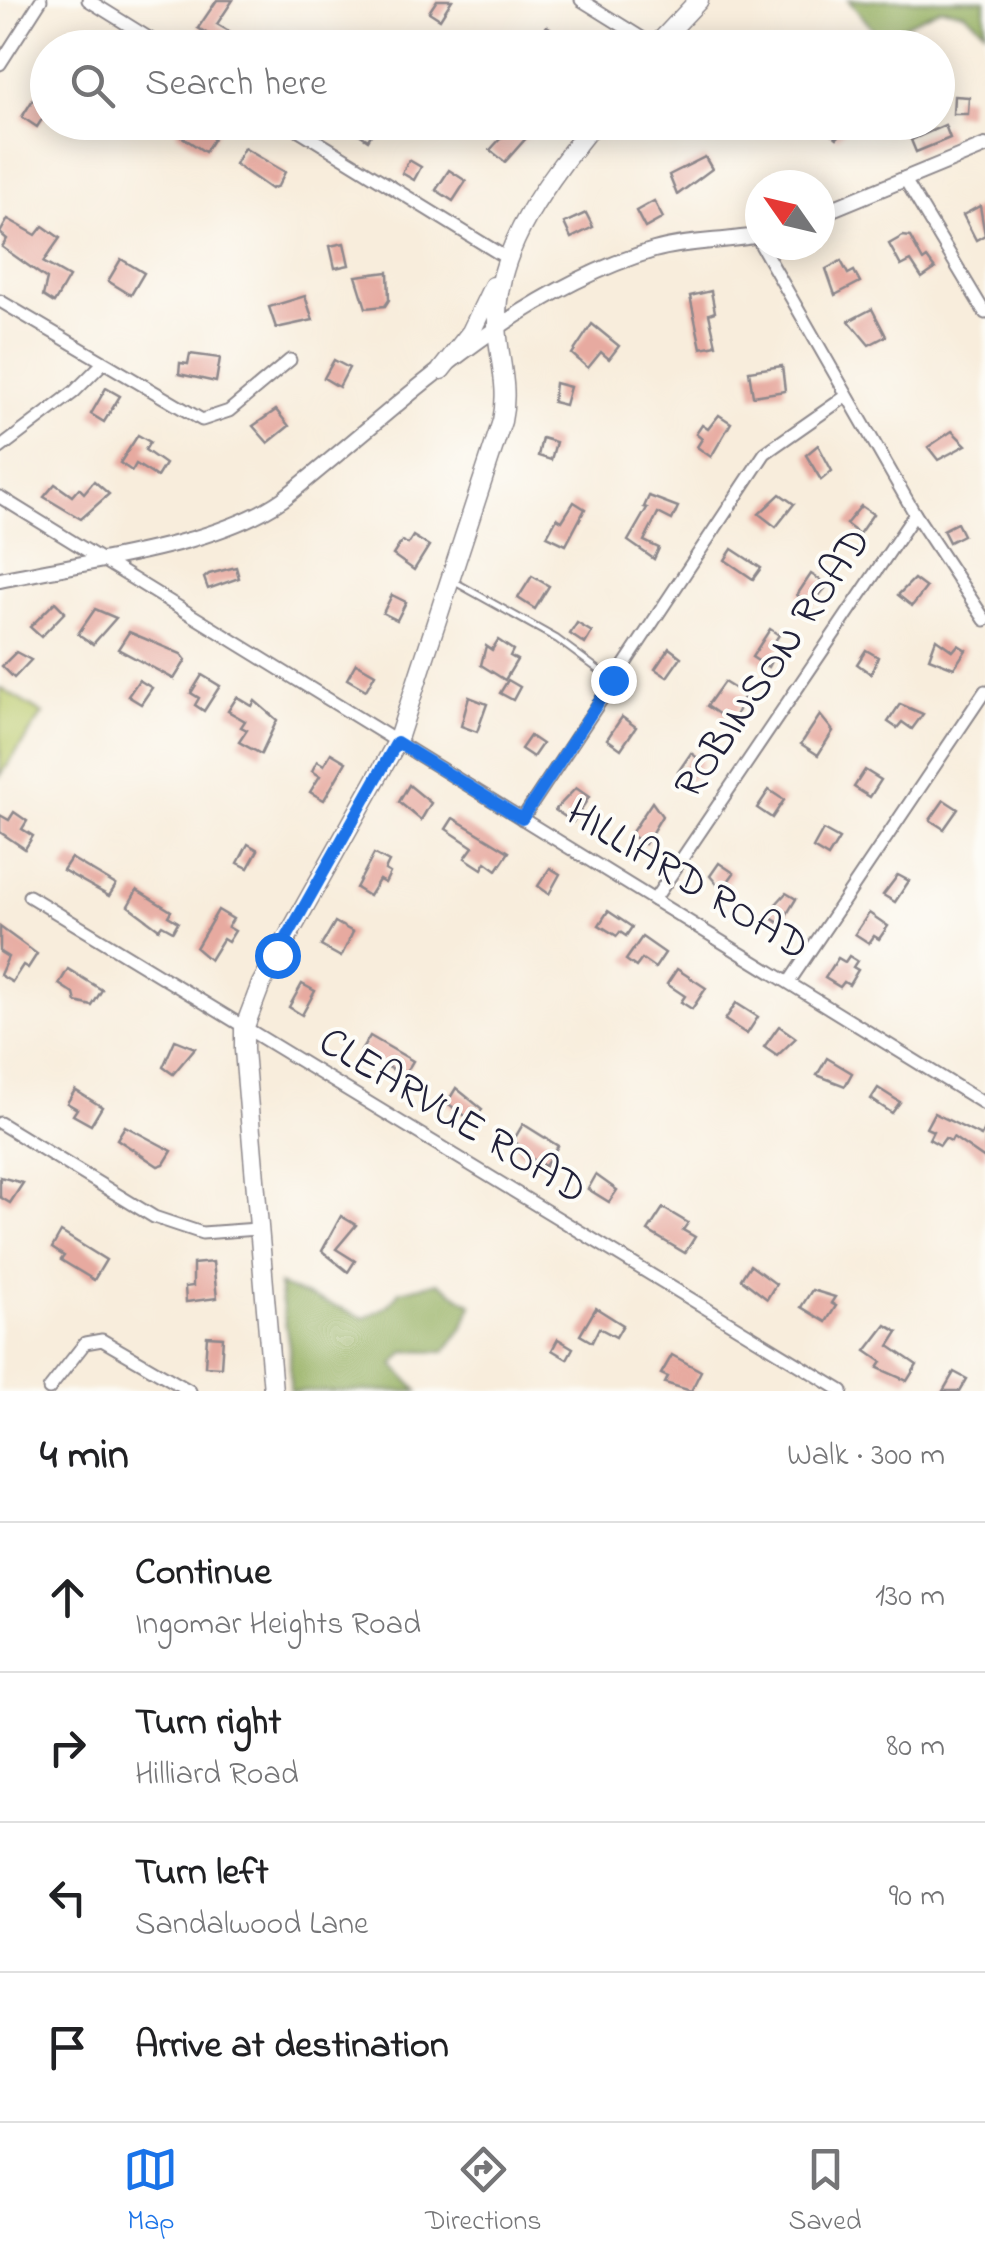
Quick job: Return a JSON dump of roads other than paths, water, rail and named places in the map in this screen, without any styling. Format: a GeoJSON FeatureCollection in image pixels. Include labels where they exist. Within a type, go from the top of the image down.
{"type":"FeatureCollection","features":[{"type":"Feature","properties":{"kind":"main road"},"geometry":{"type":"LineString","coordinates":[[671,30],[699,0]]}},
{"type":"Feature","properties":{"kind":"main road"},"geometry":{"type":"LineString","coordinates":[[441,370],[471,332],[541,198],[582,140]]}},
{"type":"Feature","properties":{"kind":"main road"},"geometry":{"type":"LineString","coordinates":[[273,1391],[256,1228],[244,1029],[261,984],[397,742],[506,406],[506,370],[496,325],[498,290],[508,260]]}},
{"type":"Feature","properties":{"kind":"street"},"geometry":{"type":"LineString","coordinates":[[0,64],[41,0]]}},
{"type":"Feature","properties":{"kind":"street"},"geometry":{"type":"LineString","coordinates":[[88,0],[136,30]]}},
{"type":"Feature","properties":{"kind":"street"},"geometry":{"type":"LineString","coordinates":[[581,0],[628,30]]}},
{"type":"Feature","properties":{"kind":"street"},"geometry":{"type":"LineString","coordinates":[[315,140],[508,260]]}},
{"type":"Feature","properties":{"kind":"street"},"geometry":{"type":"LineString","coordinates":[[835,208],[985,146]]}},
{"type":"Feature","properties":{"kind":"street"},"geometry":{"type":"LineString","coordinates":[[904,178],[985,313]]}},
{"type":"Feature","properties":{"kind":"street"},"geometry":{"type":"LineString","coordinates":[[0,580],[219,530],[270,509],[496,325],[633,257],[666,247],[745,241]]}},
{"type":"Feature","properties":{"kind":"street"},"geometry":{"type":"LineString","coordinates":[[770,260],[845,397],[985,620]]}},
{"type":"Feature","properties":{"kind":"street"},"geometry":{"type":"LineString","coordinates":[[0,301],[192,417],[208,420],[229,411],[290,360]]}},
{"type":"Feature","properties":{"kind":"street"},"geometry":{"type":"LineString","coordinates":[[0,448],[74,392],[102,364]]}},
{"type":"Feature","properties":{"kind":"street"},"geometry":{"type":"LineString","coordinates":[[522,819],[765,454],[845,397]]}},
{"type":"Feature","properties":{"kind":"street","name":"HILLIARD ROAD"},"geometry":{"type":"LineString","coordinates":[[0,497],[985,1104]]}},
{"type":"Feature","properties":{"kind":"street","name":"ROBINSON ROAD"},"geometry":{"type":"LineString","coordinates":[[654,900],[915,514]]}},
{"type":"Feature","properties":{"kind":"street"},"geometry":{"type":"LineString","coordinates":[[789,982],[985,691]]}},
{"type":"Feature","properties":{"kind":"street","name":"CLEARVUE ROAD"},"geometry":{"type":"LineString","coordinates":[[28,896],[842,1391]]}},
{"type":"Feature","properties":{"kind":"street"},"geometry":{"type":"LineString","coordinates":[[0,1123],[154,1218],[202,1233],[256,1228]]}},
{"type":"Feature","properties":{"kind":"street"},"geometry":{"type":"LineString","coordinates":[[49,1389],[86,1343],[102,1340],[190,1391]]}},
{"type":"Feature","properties":{"kind":"lane"},"geometry":{"type":"LineString","coordinates":[[451,581],[496,602],[613,680]]}}]}
